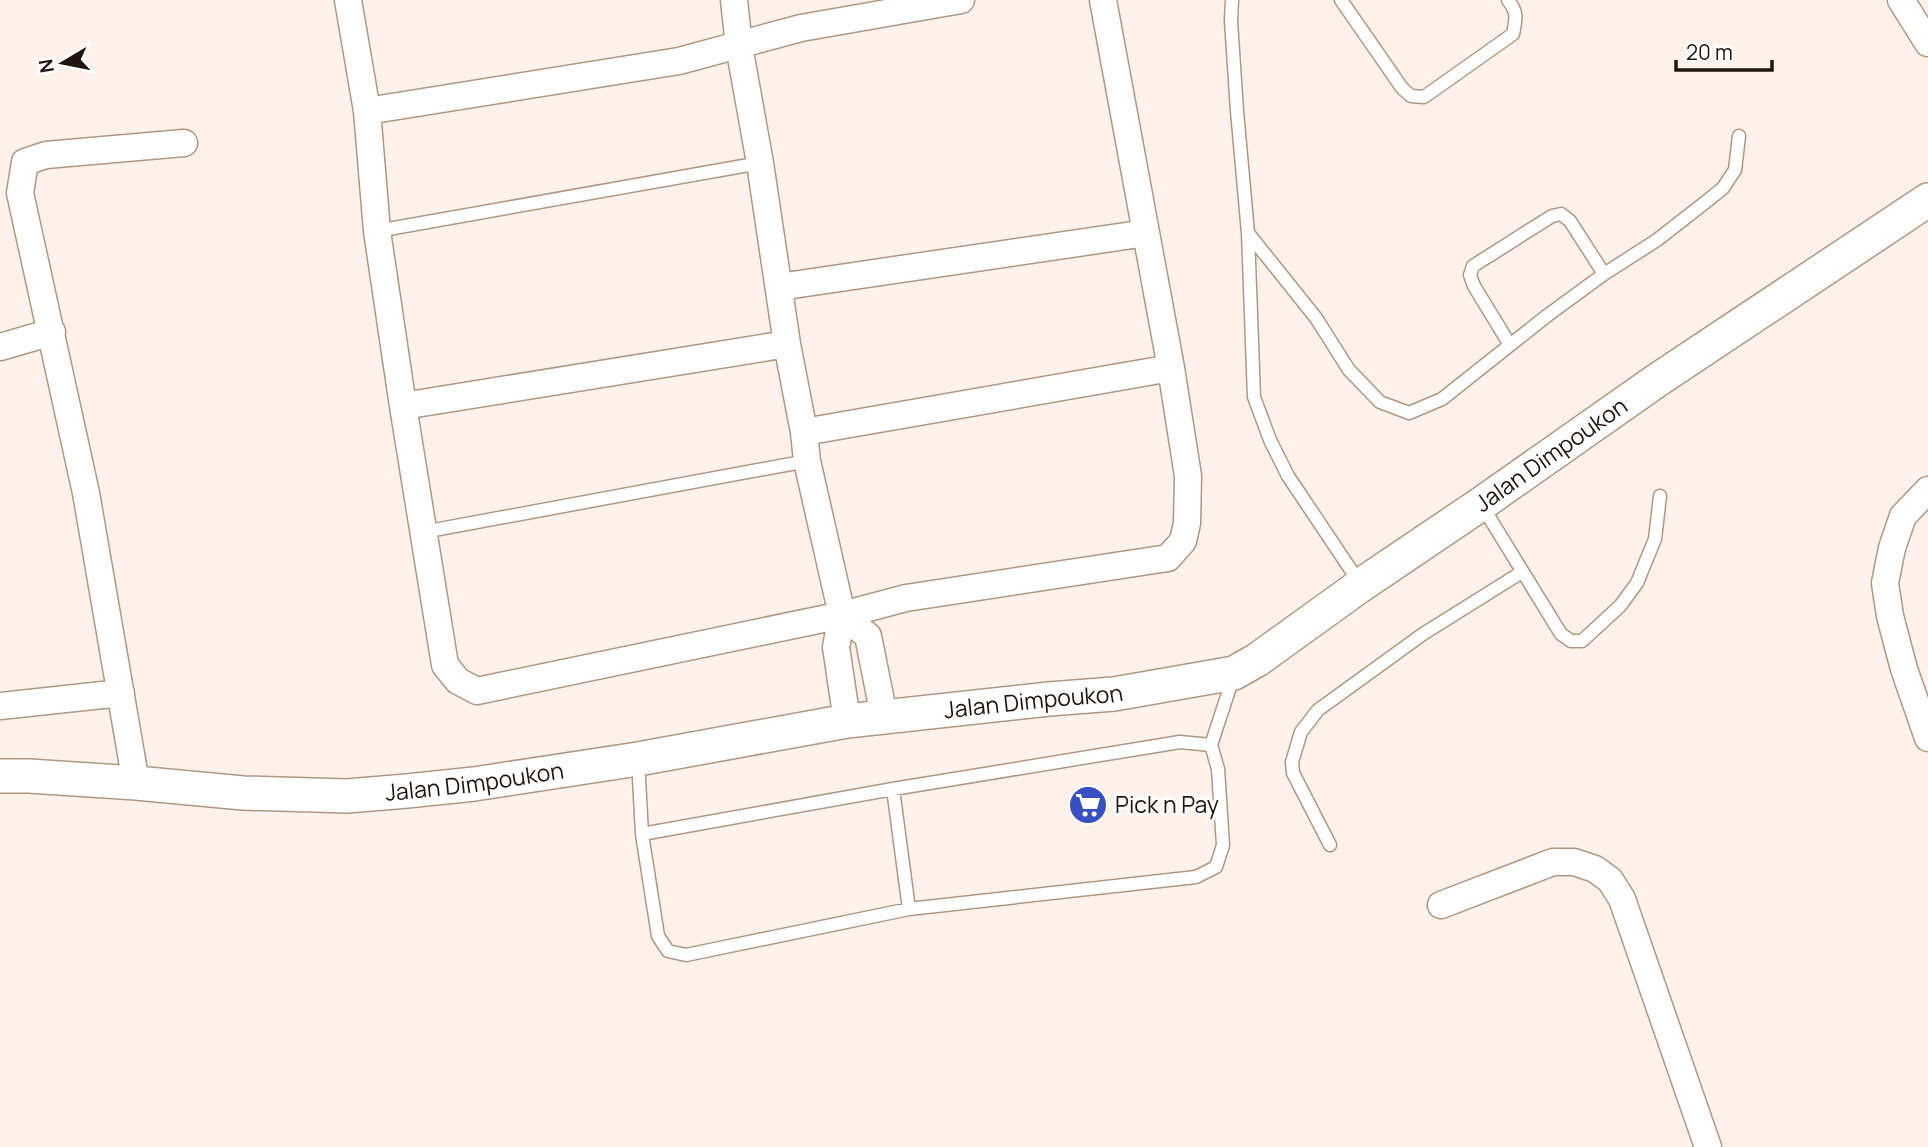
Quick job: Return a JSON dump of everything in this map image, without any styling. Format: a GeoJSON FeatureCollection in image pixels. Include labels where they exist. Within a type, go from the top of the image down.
{"type":"FeatureCollection","features":[{"type":"Feature","properties":{"kind":"street"},"geometry":{"type":"LineString","coordinates":[[348,0],[367,111],[377,231],[445,665],[458,681],[477,691],[842,615],[906,598],[1168,558],[1183,541],[1187,523],[1188,476],[1171,368],[1103,0]]}},
{"type":"Feature","properties":{"kind":"street"},"geometry":{"type":"LineString","coordinates":[[734,0],[739,46],[807,461],[842,615],[836,647],[848,721]]}},
{"type":"Feature","properties":{"kind":"street"},"geometry":{"type":"LineString","coordinates":[[367,111],[679,61],[801,28],[961,0]]}},
{"type":"Feature","properties":{"kind":"street"},"geometry":{"type":"LineString","coordinates":[[1901,0],[1928,43]]}},
{"type":"Feature","properties":{"kind":"street"},"geometry":{"type":"LineString","coordinates":[[136,783],[86,493],[20,193],[25,162],[46,155],[184,143]]}},
{"type":"Feature","properties":{"kind":"street","name":"Jalan Dimpoukon"},"geometry":{"type":"LineString","coordinates":[[0,776],[136,783],[243,793],[347,796],[474,784],[638,759],[848,721],[1114,694],[1234,673],[1268,653],[1361,585],[1656,381],[1928,200]]}},
{"type":"Feature","properties":{"kind":"street"},"geometry":{"type":"LineString","coordinates":[[779,287],[1146,233]]}},
{"type":"Feature","properties":{"kind":"street"},"geometry":{"type":"LineString","coordinates":[[0,348],[52,332]]}},
{"type":"Feature","properties":{"kind":"street"},"geometry":{"type":"LineString","coordinates":[[403,406],[787,344]]}},
{"type":"Feature","properties":{"kind":"street"},"geometry":{"type":"LineString","coordinates":[[804,432],[1171,368]]}},
{"type":"Feature","properties":{"kind":"street"},"geometry":{"type":"LineString","coordinates":[[1928,490],[1903,516],[1892,548],[1885,583],[1890,616],[1904,668],[1928,738]]}},
{"type":"Feature","properties":{"kind":"street"},"geometry":{"type":"LineString","coordinates":[[842,615],[868,636],[884,716]]}},
{"type":"Feature","properties":{"kind":"street"},"geometry":{"type":"LineString","coordinates":[[0,706],[121,693]]}},
{"type":"Feature","properties":{"kind":"street"},"geometry":{"type":"LineString","coordinates":[[1441,905],[1553,862],[1574,862],[1595,869],[1610,880],[1622,899],[1702,1145]]}},
{"type":"Feature","properties":{"kind":"lane"},"geometry":{"type":"LineString","coordinates":[[1232,0],[1237,111],[1248,233],[1254,397],[1270,440],[1288,475],[1361,585]]}},
{"type":"Feature","properties":{"kind":"lane"},"geometry":{"type":"LineString","coordinates":[[1341,0],[1402,89],[1411,96],[1424,97],[1513,34],[1516,19],[1514,8],[1508,0]]}},
{"type":"Feature","properties":{"kind":"lane"},"geometry":{"type":"LineString","coordinates":[[1248,233],[1316,318],[1349,370],[1380,402],[1409,413],[1442,399],[1604,274],[1657,240],[1723,188],[1735,170],[1739,136]]}},
{"type":"Feature","properties":{"kind":"lane"},"geometry":{"type":"LineString","coordinates":[[377,231],[760,163]]}},
{"type":"Feature","properties":{"kind":"lane"},"geometry":{"type":"LineString","coordinates":[[1510,345],[1474,286],[1470,275],[1472,266],[1552,216],[1561,214],[1570,221],[1604,274]]}},
{"type":"Feature","properties":{"kind":"lane"},"geometry":{"type":"LineString","coordinates":[[423,532],[807,461]]}},
{"type":"Feature","properties":{"kind":"lane"},"geometry":{"type":"LineString","coordinates":[[1481,504],[1561,634],[1571,641],[1582,641],[1620,606],[1637,583],[1655,539],[1660,496]]}},
{"type":"Feature","properties":{"kind":"lane"},"geometry":{"type":"LineString","coordinates":[[1330,845],[1293,773],[1293,762],[1301,732],[1318,710],[1423,634],[1522,572]]}},
{"type":"Feature","properties":{"kind":"lane"},"geometry":{"type":"LineString","coordinates":[[638,759],[642,834],[658,936],[668,951],[686,955],[909,909],[1196,877],[1216,867],[1223,845],[1218,769],[1210,745],[1234,673]]}},
{"type":"Feature","properties":{"kind":"lane"},"geometry":{"type":"LineString","coordinates":[[642,834],[1180,742],[1210,745]]}},
{"type":"Feature","properties":{"kind":"lane"},"geometry":{"type":"LineString","coordinates":[[893,789],[909,909]]}},
{"type":"Feature","properties":{"kind":"place","name":"Pick n Pay"},"geometry":{"type":"Point","coordinates":[1088,805]}}]}
